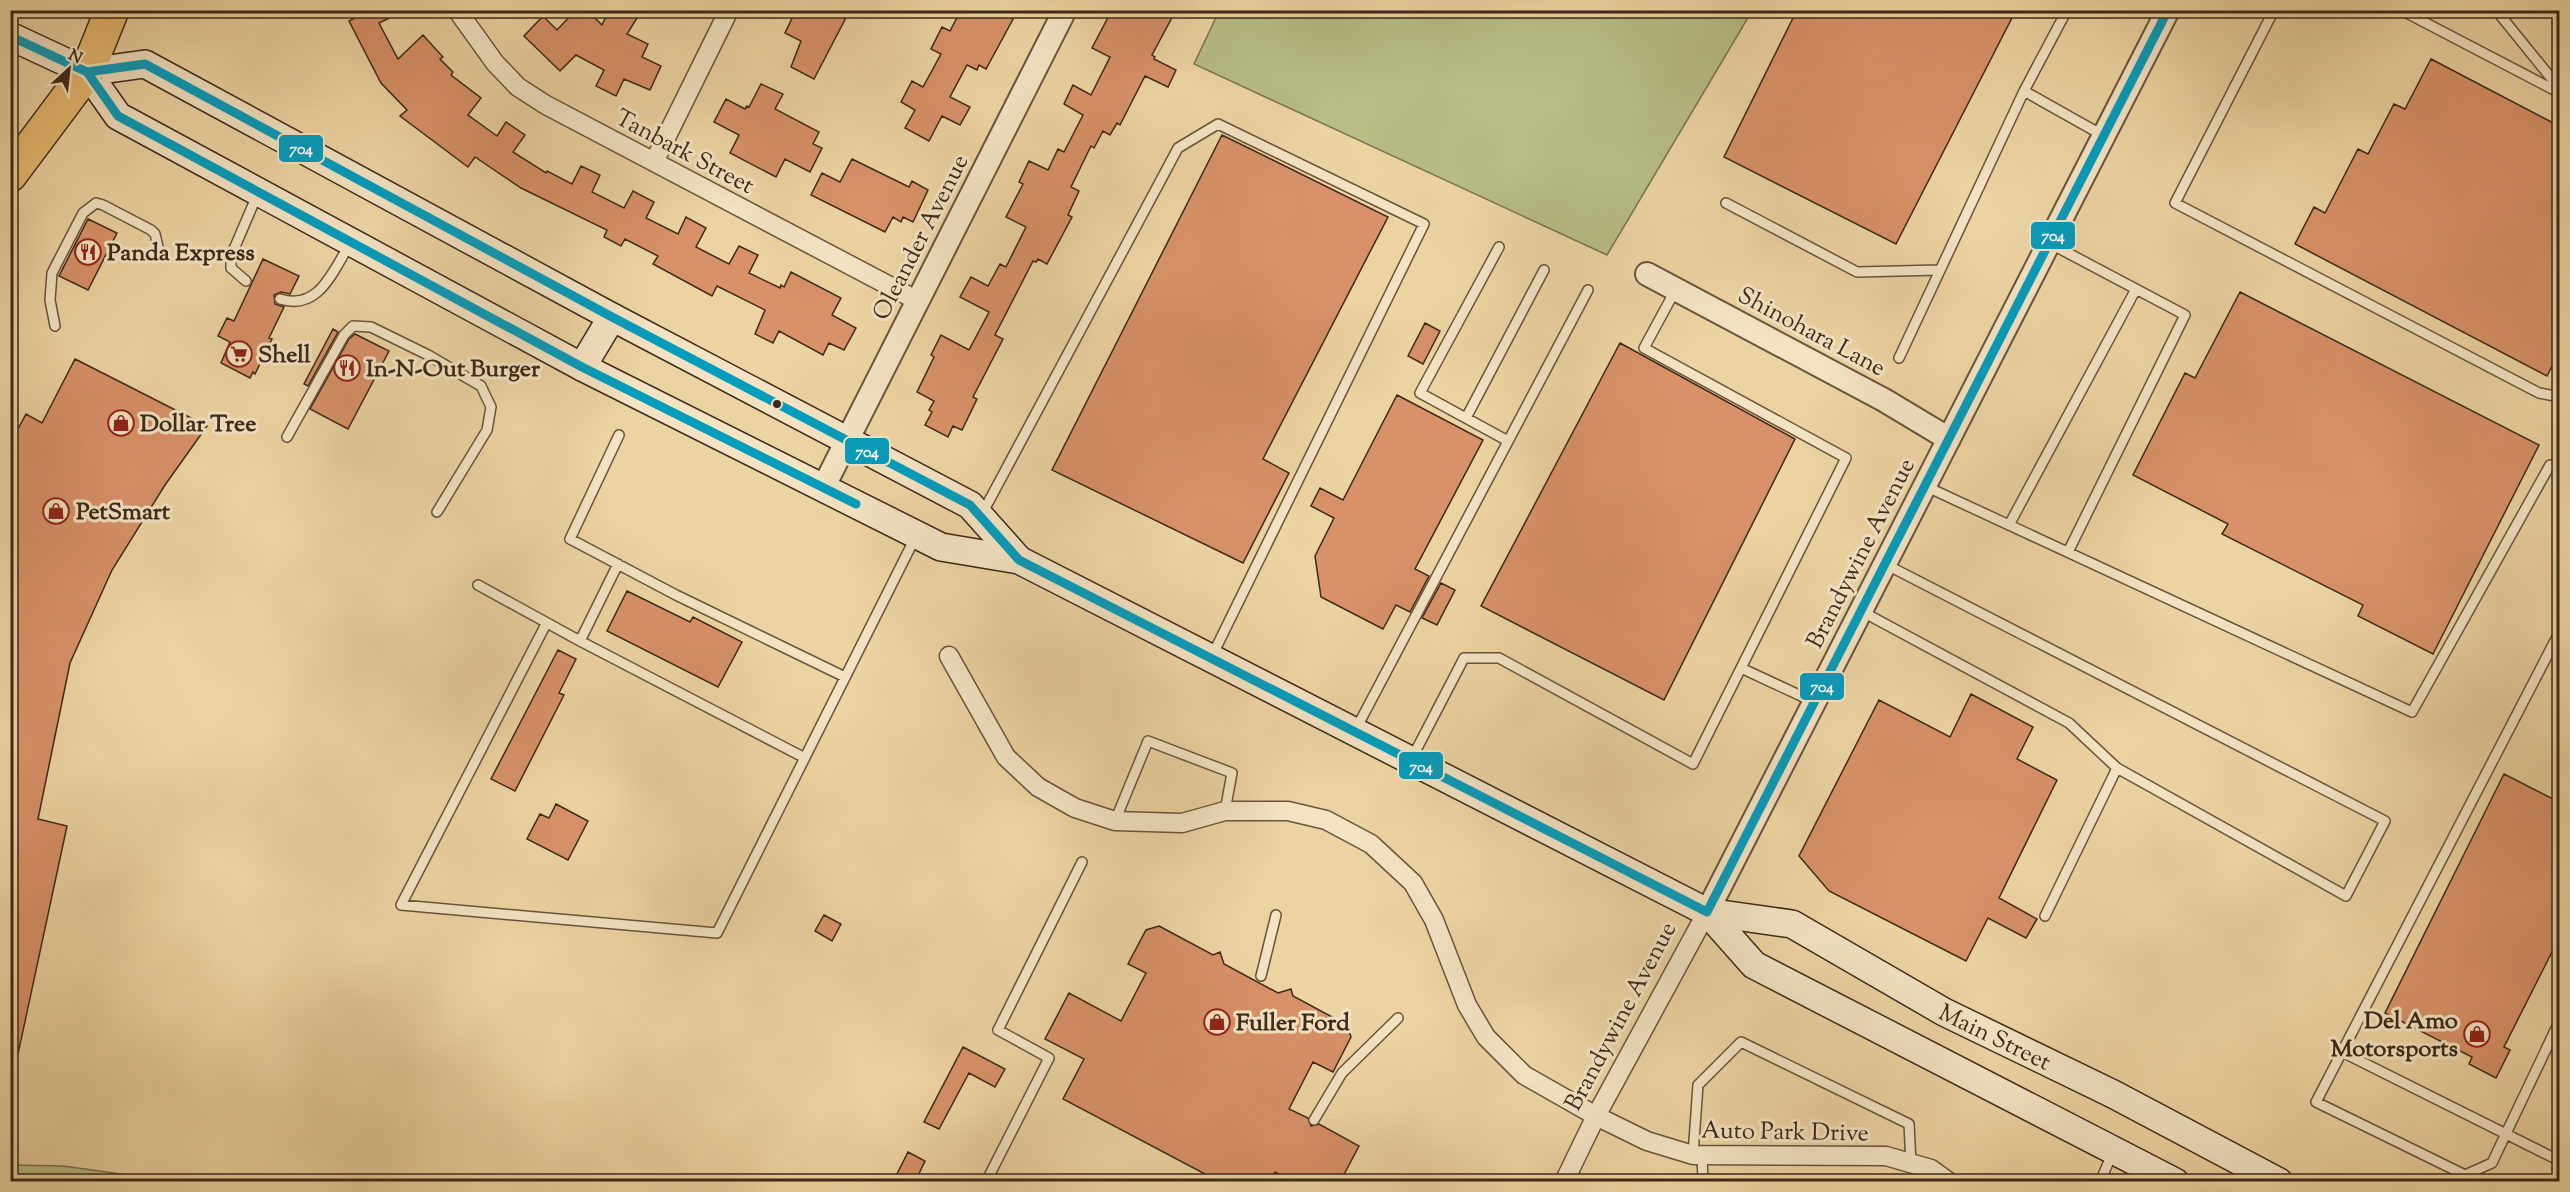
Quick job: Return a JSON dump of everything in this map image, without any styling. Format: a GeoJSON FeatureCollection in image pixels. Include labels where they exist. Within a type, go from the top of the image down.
{"type":"FeatureCollection","features":[{"type":"Feature","properties":{"kind":"highway"},"geometry":{"type":"LineString","coordinates":[[10,175],[87,72],[112,10]]}},
{"type":"Feature","properties":{"kind":"main road","name":"Main Street"},"geometry":{"type":"LineString","coordinates":[[10,36],[87,72],[118,116],[582,368],[941,547],[1019,560],[1707,912],[1792,924],[1944,1012],[2113,1094],[2279,1182]]}},
{"type":"Feature","properties":{"kind":"main road","name":"Main Street"},"geometry":{"type":"LineString","coordinates":[[87,72],[146,64],[612,317],[970,505],[1019,560]]}},
{"type":"Feature","properties":{"kind":"main road"},"geometry":{"type":"LineString","coordinates":[[582,368],[612,317]]}},
{"type":"Feature","properties":{"kind":"main road","name":"Main Street"},"geometry":{"type":"LineString","coordinates":[[1707,912],[1754,964],[2175,1182]]}},
{"type":"Feature","properties":{"kind":"street","name":"Tanbark Street"},"geometry":{"type":"LineString","coordinates":[[458,10],[495,63],[518,87],[546,105],[918,301]]}},
{"type":"Feature","properties":{"kind":"street"},"geometry":{"type":"LineString","coordinates":[[654,162],[729,10]]}},
{"type":"Feature","properties":{"kind":"street","name":"Oleander Avenue"},"geometry":{"type":"LineString","coordinates":[[824,488],[1065,10]]}},
{"type":"Feature","properties":{"kind":"street","name":"Brandywine Avenue"},"geometry":{"type":"LineString","coordinates":[[1564,1182],[1596,1116],[1707,912],[2168,10]]}},
{"type":"Feature","properties":{"kind":"street","name":"Shinohara Lane"},"geometry":{"type":"LineString","coordinates":[[1647,274],[1884,400],[1949,439]]}},
{"type":"Feature","properties":{"kind":"street","name":"Auto Park Drive"},"geometry":{"type":"LineString","coordinates":[[949,656],[1006,757],[1038,787],[1075,808],[1115,821],[1182,823],[1225,811],[1288,811],[1326,820],[1371,844],[1413,883],[1434,920],[1467,1005],[1486,1037],[1524,1075],[1596,1116],[1647,1141],[1698,1155],[1886,1156],[1931,1169],[1949,1182]]}},
{"type":"Feature","properties":{"kind":"lane"},"geometry":{"type":"LineString","coordinates":[[1899,358],[2024,92],[2067,10]]}},
{"type":"Feature","properties":{"kind":"lane"},"geometry":{"type":"LineString","coordinates":[[2274,10],[2175,203],[2539,393],[2559,397]]}},
{"type":"Feature","properties":{"kind":"lane"},"geometry":{"type":"LineString","coordinates":[[2402,10],[2559,91]]}},
{"type":"Feature","properties":{"kind":"lane"},"geometry":{"type":"LineString","coordinates":[[2496,10],[2559,91]]}},
{"type":"Feature","properties":{"kind":"lane"},"geometry":{"type":"LineString","coordinates":[[2024,92],[2104,136]]}},
{"type":"Feature","properties":{"kind":"lane"},"geometry":{"type":"LineString","coordinates":[[981,516],[1178,148],[1218,124],[1424,224],[1211,658]]}},
{"type":"Feature","properties":{"kind":"lane"},"geometry":{"type":"LineString","coordinates":[[246,281],[231,268],[231,256],[259,191]]}},
{"type":"Feature","properties":{"kind":"lane"},"geometry":{"type":"LineString","coordinates":[[55,326],[50,300],[52,273],[83,213],[90,207],[96,203],[103,205],[151,230],[155,234],[159,251]]}},
{"type":"Feature","properties":{"kind":"lane"},"geometry":{"type":"LineString","coordinates":[[1726,203],[1857,273],[1940,270]]}},
{"type":"Feature","properties":{"kind":"lane"},"geometry":{"type":"LineString","coordinates":[[280,299],[292,303],[306,302],[320,291],[352,242]]}},
{"type":"Feature","properties":{"kind":"lane"},"geometry":{"type":"LineString","coordinates":[[2049,243],[2185,315],[2068,552]]}},
{"type":"Feature","properties":{"kind":"lane"},"geometry":{"type":"LineString","coordinates":[[1500,246],[1420,393],[1508,441]]}},
{"type":"Feature","properties":{"kind":"lane"},"geometry":{"type":"LineString","coordinates":[[1466,418],[1544,270]]}},
{"type":"Feature","properties":{"kind":"lane"},"geometry":{"type":"LineString","coordinates":[[1412,760],[1464,658],[1498,658],[1693,764],[1846,458],[1644,348],[1676,289]]}},
{"type":"Feature","properties":{"kind":"lane"},"geometry":{"type":"LineString","coordinates":[[2009,525],[2136,289]]}},
{"type":"Feature","properties":{"kind":"lane"},"geometry":{"type":"LineString","coordinates":[[1355,731],[1588,290]]}},
{"type":"Feature","properties":{"kind":"lane"},"geometry":{"type":"LineString","coordinates":[[287,437],[344,335],[353,326],[370,327],[428,355],[481,386],[491,407],[487,430],[437,512]]}},
{"type":"Feature","properties":{"kind":"lane"},"geometry":{"type":"LineString","coordinates":[[619,435],[570,540],[846,677]]}},
{"type":"Feature","properties":{"kind":"lane"},"geometry":{"type":"LineString","coordinates":[[1925,486],[2412,712],[2550,465]]}},
{"type":"Feature","properties":{"kind":"lane"},"geometry":{"type":"LineString","coordinates":[[546,624],[401,905],[717,933],[917,535]]}},
{"type":"Feature","properties":{"kind":"lane"},"geometry":{"type":"LineString","coordinates":[[580,641],[618,564]]}},
{"type":"Feature","properties":{"kind":"lane"},"geometry":{"type":"LineString","coordinates":[[1861,611],[2069,723],[2117,768],[2346,896],[2385,821],[1884,564]]}},
{"type":"Feature","properties":{"kind":"lane"},"geometry":{"type":"LineString","coordinates":[[478,585],[546,624],[805,759]]}},
{"type":"Feature","properties":{"kind":"lane"},"geometry":{"type":"LineString","coordinates":[[2559,631],[2316,1102],[2465,1175],[2493,1163],[2559,1020]]}},
{"type":"Feature","properties":{"kind":"lane"},"geometry":{"type":"LineString","coordinates":[[1741,669],[1814,702]]}},
{"type":"Feature","properties":{"kind":"lane"},"geometry":{"type":"LineString","coordinates":[[1115,821],[1148,741],[1232,773],[1225,811]]}},
{"type":"Feature","properties":{"kind":"lane"},"geometry":{"type":"LineString","coordinates":[[2045,916],[2117,768]]}},
{"type":"Feature","properties":{"kind":"lane"},"geometry":{"type":"LineString","coordinates":[[986,1182],[1049,1058],[998,1030],[1082,862]]}},
{"type":"Feature","properties":{"kind":"lane"},"geometry":{"type":"LineString","coordinates":[[1261,976],[1276,915]]}},
{"type":"Feature","properties":{"kind":"lane"},"geometry":{"type":"LineString","coordinates":[[1314,1120],[1342,1073],[1398,1018]]}},
{"type":"Feature","properties":{"kind":"lane"},"geometry":{"type":"LineString","coordinates":[[1703,1182],[1698,1155],[1698,1085],[1741,1042],[1909,1124],[1911,1164]]}},
{"type":"Feature","properties":{"kind":"lane"},"geometry":{"type":"LineString","coordinates":[[2342,1052],[2559,1161]]}},
{"type":"Feature","properties":{"kind":"lane"},"geometry":{"type":"LineString","coordinates":[[2100,1182],[2114,1150]]}},
{"type":"Feature","properties":{"kind":"green space"},"geometry":{"type":"Polygon","coordinates":[[[1219,10],[1752,11],[1607,255],[1194,64],[1219,10]]]}},
{"type":"Feature","properties":{"kind":"green space"},"geometry":{"type":"Polygon","coordinates":[[[11,1165],[63,1166],[172,1181],[11,1181],[11,1165]]]}},
{"type":"Feature","properties":{"kind":"building"},"geometry":{"type":"Polygon","coordinates":[[[369,10],[405,10],[379,23],[398,59],[423,35],[443,57],[440,59],[453,72],[451,75],[481,98],[468,115],[497,136],[506,122],[525,135],[513,152],[546,173],[547,171],[572,184],[581,166],[600,175],[592,192],[624,208],[633,191],[654,202],[646,218],[678,234],[686,217],[706,228],[696,247],[729,264],[739,246],[758,255],[749,273],[780,288],[781,285],[784,287],[791,272],[841,298],[832,315],[856,328],[844,350],[829,343],[823,355],[779,331],[773,343],[755,334],[765,310],[717,286],[712,296],[653,264],[658,256],[625,239],[621,246],[604,237],[607,230],[521,188],[475,157],[468,167],[400,116],[407,110],[381,83],[349,21],[369,10]]]}},
{"type":"Feature","properties":{"kind":"building"},"geometry":{"type":"Polygon","coordinates":[[[576,10],[587,10],[602,25],[609,10],[642,10],[627,34],[648,44],[642,57],[661,66],[650,90],[624,79],[616,96],[596,86],[604,70],[576,55],[560,71],[524,36],[543,16],[557,30],[576,10]]]}},
{"type":"Feature","properties":{"kind":"building"},"geometry":{"type":"Polygon","coordinates":[[[796,10],[850,10],[814,79],[791,67],[801,41],[785,33],[796,10]]]}},
{"type":"Feature","properties":{"kind":"building"},"geometry":{"type":"Polygon","coordinates":[[[961,10],[1018,10],[986,69],[979,65],[977,70],[967,65],[950,97],[970,107],[960,125],[942,116],[929,141],[905,128],[915,110],[901,102],[912,81],[923,87],[941,54],[931,49],[942,27],[950,31],[961,10]]]}},
{"type":"Feature","properties":{"kind":"building"},"geometry":{"type":"Polygon","coordinates":[[[1112,10],[1176,10],[1152,55],[1154,59],[1176,70],[1168,87],[1145,76],[1120,125],[1117,123],[1110,135],[1103,131],[1094,148],[1091,146],[1071,187],[1079,191],[1068,215],[1072,217],[1047,264],[1038,259],[1036,262],[1033,261],[995,335],[1003,339],[973,397],[977,399],[962,430],[953,426],[948,437],[925,425],[932,412],[929,410],[934,401],[917,392],[934,357],[931,355],[941,335],[969,350],[989,312],[960,297],[971,277],[988,286],[1000,264],[1006,267],[1026,227],[1006,217],[1023,184],[1019,182],[1029,161],[1048,170],[1058,149],[1064,152],[1083,115],[1064,104],[1073,85],[1091,95],[1110,57],[1092,48],[1112,10]]]}},
{"type":"Feature","properties":{"kind":"building"},"geometry":{"type":"Polygon","coordinates":[[[1797,10],[2016,10],[1896,244],[1724,157],[1797,10]]]}},
{"type":"Feature","properties":{"kind":"building"},"geometry":{"type":"Polygon","coordinates":[[[2431,59],[2559,126],[2559,352],[2547,376],[2295,244],[2314,207],[2325,213],[2358,149],[2368,154],[2394,104],[2405,109],[2431,59]]]}},
{"type":"Feature","properties":{"kind":"building"},"geometry":{"type":"Polygon","coordinates":[[[761,84],[783,94],[775,109],[819,132],[813,144],[822,148],[810,172],[785,159],[776,177],[730,153],[739,135],[714,122],[726,99],[745,109],[749,107],[761,84]]]}},
{"type":"Feature","properties":{"kind":"building"},"geometry":{"type":"Polygon","coordinates":[[[1222,135],[1388,217],[1263,459],[1289,473],[1243,563],[1052,470],[1222,135]]]}},
{"type":"Feature","properties":{"kind":"building"},"geometry":{"type":"Polygon","coordinates":[[[852,159],[909,187],[912,181],[928,190],[913,222],[903,217],[901,222],[893,217],[885,232],[811,195],[822,173],[840,182],[852,159]]]}},
{"type":"Feature","properties":{"kind":"building"},"geometry":{"type":"Polygon","coordinates":[[[88,219],[117,233],[88,290],[59,276],[88,219]]]}},
{"type":"Feature","properties":{"kind":"building"},"geometry":{"type":"Polygon","coordinates":[[[263,259],[299,276],[290,294],[281,292],[274,295],[275,304],[284,307],[269,338],[272,339],[255,374],[253,372],[250,378],[221,363],[230,342],[218,336],[227,318],[234,321],[263,259]]]}},
{"type":"Feature","properties":{"kind":"building"},"geometry":{"type":"Polygon","coordinates":[[[2240,292],[2539,445],[2433,654],[2358,616],[2363,605],[2222,534],[2228,524],[2133,475],[2185,373],[2195,378],[2240,292]]]}},
{"type":"Feature","properties":{"kind":"building"},"geometry":{"type":"Polygon","coordinates":[[[1425,323],[1440,331],[1423,364],[1408,356],[1425,323]]]}},
{"type":"Feature","properties":{"kind":"building"},"geometry":{"type":"Polygon","coordinates":[[[333,329],[338,332],[308,386],[304,384],[333,329]]]}},
{"type":"Feature","properties":{"kind":"building","name":"In-N-Out Burger"},"geometry":{"type":"Polygon","coordinates":[[[355,334],[389,351],[348,429],[310,409],[349,339],[355,334]]]}},
{"type":"Feature","properties":{"kind":"building"},"geometry":{"type":"Polygon","coordinates":[[[1620,343],[1795,439],[1664,700],[1481,606],[1620,343]]]}},
{"type":"Feature","properties":{"kind":"building"},"geometry":{"type":"Polygon","coordinates":[[[75,359],[207,426],[165,485],[112,570],[70,663],[38,819],[67,826],[18,1054],[10,1053],[10,444],[26,414],[42,423],[75,359]]]}},
{"type":"Feature","properties":{"kind":"building"},"geometry":{"type":"Polygon","coordinates":[[[1397,395],[1483,440],[1415,569],[1429,576],[1410,612],[1396,605],[1383,629],[1321,597],[1315,556],[1334,518],[1311,506],[1320,488],[1343,500],[1397,395]]]}},
{"type":"Feature","properties":{"kind":"building"},"geometry":{"type":"Polygon","coordinates":[[[1441,583],[1455,590],[1437,625],[1422,618],[1441,583]]]}},
{"type":"Feature","properties":{"kind":"building"},"geometry":{"type":"Polygon","coordinates":[[[627,591],[690,622],[693,617],[742,642],[718,687],[607,631],[627,591]]]}},
{"type":"Feature","properties":{"kind":"building"},"geometry":{"type":"Polygon","coordinates":[[[558,650],[576,659],[559,693],[564,695],[515,791],[491,779],[558,650]]]}},
{"type":"Feature","properties":{"kind":"building"},"geometry":{"type":"Polygon","coordinates":[[[1971,694],[2033,727],[2017,759],[2057,780],[1999,898],[2037,919],[2026,938],[1988,918],[1966,961],[1829,891],[1799,856],[1879,700],[1950,737],[1971,694]]]}},
{"type":"Feature","properties":{"kind":"building"},"geometry":{"type":"Polygon","coordinates":[[[2504,774],[2559,802],[2559,938],[2504,1047],[2510,1050],[2496,1078],[2469,1064],[2472,1057],[2385,1013],[2504,774]]]}},
{"type":"Feature","properties":{"kind":"building"},"geometry":{"type":"Polygon","coordinates":[[[556,804],[588,821],[568,860],[527,839],[540,814],[549,818],[556,804]]]}},
{"type":"Feature","properties":{"kind":"building"},"geometry":{"type":"Polygon","coordinates":[[[824,915],[841,924],[832,941],[815,931],[824,915]]]}},
{"type":"Feature","properties":{"kind":"building"},"geometry":{"type":"Polygon","coordinates":[[[1159,926],[1213,955],[1220,952],[1224,964],[1278,993],[1291,989],[1293,996],[1347,1025],[1351,1037],[1333,1072],[1313,1062],[1289,1109],[1308,1118],[1311,1126],[1319,1124],[1359,1146],[1340,1182],[1293,1182],[1275,1172],[1270,1182],[1220,1182],[1063,1099],[1084,1059],[1045,1039],[1069,993],[1121,1021],[1146,973],[1128,964],[1146,930],[1159,926]]]}},
{"type":"Feature","properties":{"kind":"building"},"geometry":{"type":"Polygon","coordinates":[[[963,1047],[1005,1069],[995,1087],[969,1073],[939,1129],[924,1122],[963,1047]]]}},
{"type":"Feature","properties":{"kind":"building"},"geometry":{"type":"Polygon","coordinates":[[[908,1152],[925,1161],[915,1182],[893,1182],[908,1152]]]}},
{"type":"Feature","properties":{"kind":"transit line","name":"704"},"geometry":{"type":"LineString","coordinates":[[1707,912],[2168,10]]}},
{"type":"Feature","properties":{"kind":"transit line","name":"704"},"geometry":{"type":"LineString","coordinates":[[10,36],[87,72],[145,64],[612,317],[970,505],[1019,560],[1707,912]]}},
{"type":"Feature","properties":{"kind":"transit line","name":"704"},"geometry":{"type":"LineString","coordinates":[[48,54],[87,72],[118,116],[582,367],[856,504]]}},
{"type":"Feature","properties":{"kind":"place","name":"Panda Express"},"geometry":{"type":"Point","coordinates":[88,252]}},
{"type":"Feature","properties":{"kind":"place","name":"Shell"},"geometry":{"type":"Point","coordinates":[239,354]}},
{"type":"Feature","properties":{"kind":"place","name":"In-N-Out Burger"},"geometry":{"type":"Point","coordinates":[347,368]}},
{"type":"Feature","properties":{"kind":"place","name":"Dollar Tree"},"geometry":{"type":"Point","coordinates":[121,423]}},
{"type":"Feature","properties":{"kind":"place","name":"PetSmart"},"geometry":{"type":"Point","coordinates":[56,511]}},
{"type":"Feature","properties":{"kind":"place","name":"Fuller Ford"},"geometry":{"type":"Point","coordinates":[1217,1022]}},
{"type":"Feature","properties":{"kind":"place","name":"Del Amo Motorsports"},"geometry":{"type":"Point","coordinates":[2477,1034]}}]}
